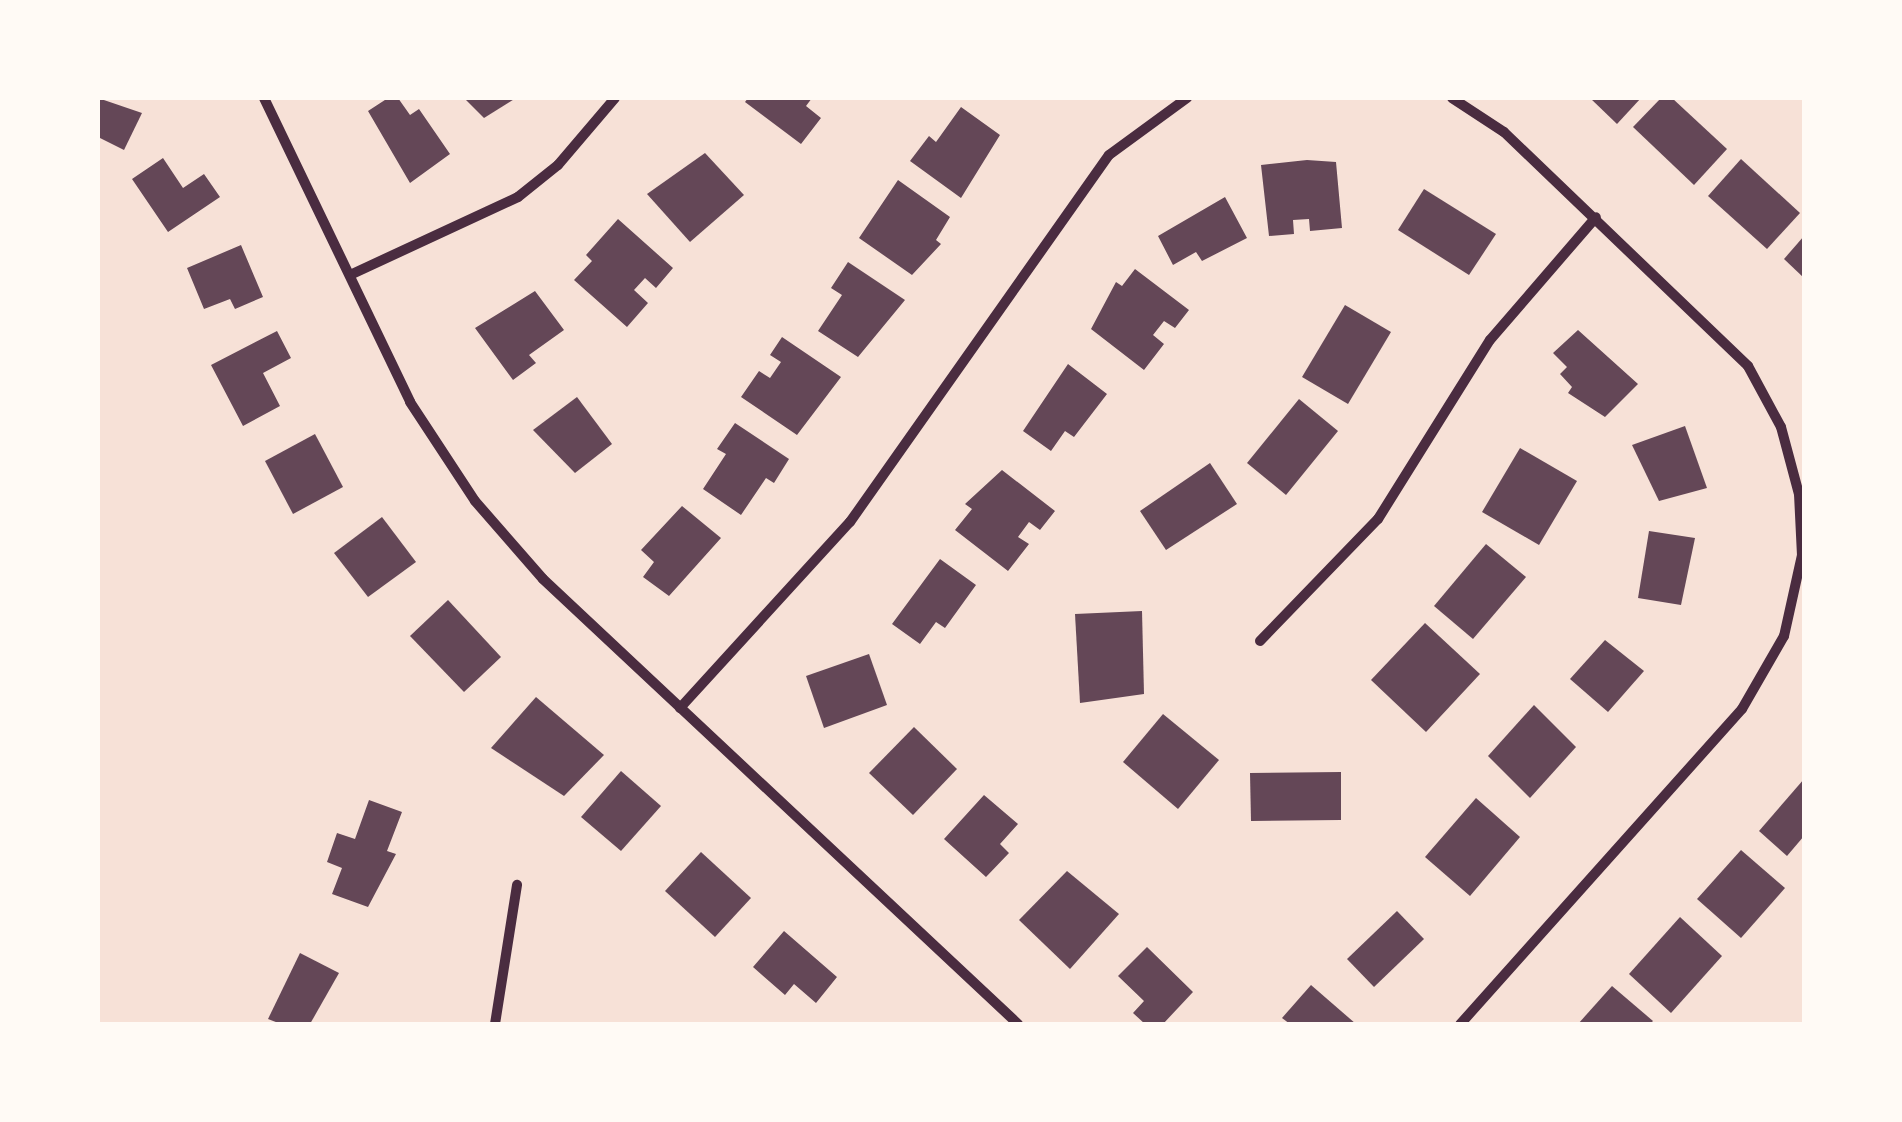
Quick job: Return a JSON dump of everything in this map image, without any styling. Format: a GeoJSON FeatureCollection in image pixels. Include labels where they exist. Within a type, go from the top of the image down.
{"type":"FeatureCollection","features":[{"type":"Feature","properties":{"kind":"street"},"geometry":{"type":"LineString","coordinates":[[264,98],[410,402],[475,500],[543,579],[1018,1024]]}},
{"type":"Feature","properties":{"kind":"street"},"geometry":{"type":"LineString","coordinates":[[350,275],[518,197],[558,165],[615,98]]}},
{"type":"Feature","properties":{"kind":"street"},"geometry":{"type":"LineString","coordinates":[[680,708],[850,522],[1108,155],[1187,98]]}},
{"type":"Feature","properties":{"kind":"street"},"geometry":{"type":"LineString","coordinates":[[1452,98],[1504,132],[1748,366],[1781,427],[1802,494],[1803,555],[1784,636],[1742,709],[1460,1024]]}},
{"type":"Feature","properties":{"kind":"street"},"geometry":{"type":"LineString","coordinates":[[1260,641],[1378,519],[1490,340],[1596,217]]}},
{"type":"Feature","properties":{"kind":"street"},"geometry":{"type":"LineString","coordinates":[[495,1024],[517,885]]}},
{"type":"Feature","properties":{"kind":"building"},"geometry":{"type":"Polygon","coordinates":[[[98,98],[142,113],[124,150],[98,137],[98,98]]]}},
{"type":"Feature","properties":{"kind":"building"},"geometry":{"type":"Polygon","coordinates":[[[388,98],[398,98],[410,115],[419,109],[450,154],[410,183],[368,111],[388,98]]]}},
{"type":"Feature","properties":{"kind":"building"},"geometry":{"type":"Polygon","coordinates":[[[464,98],[516,98],[484,118],[464,98]]]}},
{"type":"Feature","properties":{"kind":"building"},"geometry":{"type":"Polygon","coordinates":[[[748,98],[812,98],[806,106],[821,118],[801,144],[745,102],[748,98]]]}},
{"type":"Feature","properties":{"kind":"building"},"geometry":{"type":"Polygon","coordinates":[[[1590,98],[1641,98],[1617,124],[1590,98]]]}},
{"type":"Feature","properties":{"kind":"building"},"geometry":{"type":"Polygon","coordinates":[[[1661,98],[1672,98],[1727,149],[1694,185],[1633,127],[1661,98]]]}},
{"type":"Feature","properties":{"kind":"building"},"geometry":{"type":"Polygon","coordinates":[[[961,107],[1000,135],[961,198],[910,161],[929,136],[936,142],[961,107]]]}},
{"type":"Feature","properties":{"kind":"building"},"geometry":{"type":"Polygon","coordinates":[[[705,153],[744,195],[690,242],[647,194],[705,153]]]}},
{"type":"Feature","properties":{"kind":"building"},"geometry":{"type":"Polygon","coordinates":[[[163,158],[183,188],[204,174],[220,197],[168,232],[132,179],[163,158]]]}},
{"type":"Feature","properties":{"kind":"building"},"geometry":{"type":"Polygon","coordinates":[[[1741,159],[1800,213],[1767,249],[1708,196],[1741,159]]]}},
{"type":"Feature","properties":{"kind":"building"},"geometry":{"type":"Polygon","coordinates":[[[1307,160],[1336,162],[1342,228],[1310,231],[1309,219],[1293,220],[1294,234],[1269,236],[1261,165],[1307,160]]]}},
{"type":"Feature","properties":{"kind":"building"},"geometry":{"type":"Polygon","coordinates":[[[898,180],[950,217],[936,240],[941,244],[912,275],[859,238],[898,180]]]}},
{"type":"Feature","properties":{"kind":"building"},"geometry":{"type":"Polygon","coordinates":[[[1424,189],[1496,234],[1469,275],[1398,230],[1424,189]]]}},
{"type":"Feature","properties":{"kind":"building"},"geometry":{"type":"Polygon","coordinates":[[[1225,197],[1247,238],[1202,261],[1196,252],[1173,265],[1158,236],[1225,197]]]}},
{"type":"Feature","properties":{"kind":"building"},"geometry":{"type":"Polygon","coordinates":[[[618,219],[673,268],[656,288],[645,278],[634,290],[648,303],[627,327],[574,280],[592,261],[586,255],[618,219]]]}},
{"type":"Feature","properties":{"kind":"building"},"geometry":{"type":"Polygon","coordinates":[[[1804,236],[1804,278],[1784,259],[1804,236]]]}},
{"type":"Feature","properties":{"kind":"building"},"geometry":{"type":"Polygon","coordinates":[[[241,245],[263,297],[235,309],[230,299],[204,309],[187,268],[241,245]]]}},
{"type":"Feature","properties":{"kind":"building"},"geometry":{"type":"Polygon","coordinates":[[[848,262],[905,300],[858,357],[818,331],[842,295],[831,288],[848,262]]]}},
{"type":"Feature","properties":{"kind":"building"},"geometry":{"type":"Polygon","coordinates":[[[1135,269],[1189,310],[1175,328],[1164,321],[1153,335],[1164,344],[1144,370],[1091,329],[1116,282],[1122,286],[1135,269]]]}},
{"type":"Feature","properties":{"kind":"building"},"geometry":{"type":"Polygon","coordinates":[[[535,291],[564,330],[529,355],[536,363],[513,380],[475,328],[535,291]]]}},
{"type":"Feature","properties":{"kind":"building"},"geometry":{"type":"Polygon","coordinates":[[[1345,305],[1391,332],[1348,404],[1302,377],[1345,305]]]}},
{"type":"Feature","properties":{"kind":"building"},"geometry":{"type":"Polygon","coordinates":[[[1578,330],[1638,384],[1605,417],[1568,393],[1572,387],[1560,374],[1567,367],[1553,353],[1578,330]]]}},
{"type":"Feature","properties":{"kind":"building"},"geometry":{"type":"Polygon","coordinates":[[[277,331],[291,358],[263,373],[280,406],[243,426],[211,365],[277,331]]]}},
{"type":"Feature","properties":{"kind":"building"},"geometry":{"type":"Polygon","coordinates":[[[782,337],[841,377],[797,435],[741,397],[759,371],[770,378],[781,362],[770,355],[782,337]]]}},
{"type":"Feature","properties":{"kind":"building"},"geometry":{"type":"Polygon","coordinates":[[[1068,364],[1107,394],[1074,437],[1065,431],[1051,451],[1023,431],[1068,364]]]}},
{"type":"Feature","properties":{"kind":"building"},"geometry":{"type":"Polygon","coordinates":[[[577,397],[612,444],[575,473],[533,430],[577,397]]]}},
{"type":"Feature","properties":{"kind":"building"},"geometry":{"type":"Polygon","coordinates":[[[1299,399],[1338,431],[1286,495],[1247,463],[1299,399]]]}},
{"type":"Feature","properties":{"kind":"building"},"geometry":{"type":"Polygon","coordinates":[[[735,423],[789,459],[774,483],[766,478],[741,515],[703,489],[726,454],[717,449],[735,423]]]}},
{"type":"Feature","properties":{"kind":"building"},"geometry":{"type":"Polygon","coordinates":[[[1685,426],[1707,488],[1659,501],[1632,445],[1685,426]]]}},
{"type":"Feature","properties":{"kind":"building"},"geometry":{"type":"Polygon","coordinates":[[[315,434],[343,487],[293,514],[265,461],[315,434]]]}},
{"type":"Feature","properties":{"kind":"building"},"geometry":{"type":"Polygon","coordinates":[[[1520,448],[1577,481],[1539,545],[1482,512],[1520,448]]]}},
{"type":"Feature","properties":{"kind":"building"},"geometry":{"type":"Polygon","coordinates":[[[1210,463],[1237,504],[1166,550],[1140,511],[1210,463]]]}},
{"type":"Feature","properties":{"kind":"building"},"geometry":{"type":"Polygon","coordinates":[[[1002,470],[1055,511],[1040,530],[1029,522],[1018,537],[1029,544],[1008,571],[955,530],[972,509],[965,504],[1002,470]]]}},
{"type":"Feature","properties":{"kind":"building"},"geometry":{"type":"Polygon","coordinates":[[[682,506],[721,538],[669,596],[643,577],[654,562],[641,550],[682,506]]]}},
{"type":"Feature","properties":{"kind":"building"},"geometry":{"type":"Polygon","coordinates":[[[382,517],[416,562],[368,597],[334,553],[382,517]]]}},
{"type":"Feature","properties":{"kind":"building"},"geometry":{"type":"Polygon","coordinates":[[[1649,531],[1695,538],[1681,605],[1638,598],[1649,531]]]}},
{"type":"Feature","properties":{"kind":"building"},"geometry":{"type":"Polygon","coordinates":[[[1486,544],[1526,577],[1473,639],[1434,606],[1486,544]]]}},
{"type":"Feature","properties":{"kind":"building"},"geometry":{"type":"Polygon","coordinates":[[[940,559],[976,585],[945,628],[936,622],[920,644],[892,624],[940,559]]]}},
{"type":"Feature","properties":{"kind":"building"},"geometry":{"type":"Polygon","coordinates":[[[448,600],[501,657],[464,692],[410,636],[448,600]]]}},
{"type":"Feature","properties":{"kind":"building"},"geometry":{"type":"Polygon","coordinates":[[[1142,611],[1144,694],[1080,703],[1075,614],[1142,611]]]}},
{"type":"Feature","properties":{"kind":"building"},"geometry":{"type":"Polygon","coordinates":[[[1425,623],[1480,674],[1426,732],[1371,680],[1425,623]]]}},
{"type":"Feature","properties":{"kind":"building"},"geometry":{"type":"Polygon","coordinates":[[[1605,640],[1644,671],[1608,712],[1570,679],[1605,640]]]}},
{"type":"Feature","properties":{"kind":"building"},"geometry":{"type":"Polygon","coordinates":[[[869,654],[887,705],[824,728],[806,676],[869,654]]]}},
{"type":"Feature","properties":{"kind":"building"},"geometry":{"type":"Polygon","coordinates":[[[536,697],[604,755],[564,796],[491,748],[536,697]]]}},
{"type":"Feature","properties":{"kind":"building"},"geometry":{"type":"Polygon","coordinates":[[[1534,705],[1576,747],[1530,798],[1488,756],[1534,705]]]}},
{"type":"Feature","properties":{"kind":"building"},"geometry":{"type":"Polygon","coordinates":[[[1163,714],[1219,760],[1178,809],[1123,762],[1163,714]]]}},
{"type":"Feature","properties":{"kind":"building"},"geometry":{"type":"Polygon","coordinates":[[[914,727],[957,769],[913,815],[869,773],[914,727]]]}},
{"type":"Feature","properties":{"kind":"building"},"geometry":{"type":"Polygon","coordinates":[[[621,771],[661,806],[621,851],[581,817],[621,771]]]}},
{"type":"Feature","properties":{"kind":"building"},"geometry":{"type":"Polygon","coordinates":[[[1341,772],[1341,820],[1251,821],[1250,773],[1341,772]]]}},
{"type":"Feature","properties":{"kind":"building"},"geometry":{"type":"Polygon","coordinates":[[[1804,779],[1804,836],[1787,856],[1759,831],[1804,779]]]}},
{"type":"Feature","properties":{"kind":"building"},"geometry":{"type":"Polygon","coordinates":[[[984,795],[1018,824],[1000,844],[1009,853],[986,877],[944,839],[984,795]]]}},
{"type":"Feature","properties":{"kind":"building"},"geometry":{"type":"Polygon","coordinates":[[[1476,798],[1520,837],[1470,896],[1425,857],[1476,798]]]}},
{"type":"Feature","properties":{"kind":"building"},"geometry":{"type":"Polygon","coordinates":[[[369,800],[402,812],[387,851],[396,854],[368,907],[332,894],[342,868],[327,862],[337,833],[355,839],[369,800]]]}},
{"type":"Feature","properties":{"kind":"building"},"geometry":{"type":"Polygon","coordinates":[[[1741,850],[1785,888],[1741,938],[1697,899],[1741,850]]]}},
{"type":"Feature","properties":{"kind":"building"},"geometry":{"type":"Polygon","coordinates":[[[701,852],[751,898],[715,937],[665,891],[701,852]]]}},
{"type":"Feature","properties":{"kind":"building"},"geometry":{"type":"Polygon","coordinates":[[[1067,871],[1119,914],[1070,969],[1019,920],[1067,871]]]}},
{"type":"Feature","properties":{"kind":"building"},"geometry":{"type":"Polygon","coordinates":[[[1397,911],[1424,939],[1374,987],[1347,959],[1397,911]]]}},
{"type":"Feature","properties":{"kind":"building"},"geometry":{"type":"Polygon","coordinates":[[[1680,917],[1722,956],[1671,1013],[1629,974],[1680,917]]]}},
{"type":"Feature","properties":{"kind":"building"},"geometry":{"type":"Polygon","coordinates":[[[784,931],[837,977],[816,1003],[794,984],[785,995],[753,967],[784,931]]]}},
{"type":"Feature","properties":{"kind":"building"},"geometry":{"type":"Polygon","coordinates":[[[1147,947],[1193,992],[1163,1024],[1145,1024],[1133,1013],[1144,1001],[1118,976],[1147,947]]]}},
{"type":"Feature","properties":{"kind":"building"},"geometry":{"type":"Polygon","coordinates":[[[300,953],[339,973],[310,1024],[281,1024],[268,1019],[300,953]]]}},
{"type":"Feature","properties":{"kind":"building"},"geometry":{"type":"Polygon","coordinates":[[[1311,985],[1356,1024],[1290,1024],[1282,1018],[1311,985]]]}},
{"type":"Feature","properties":{"kind":"building"},"geometry":{"type":"Polygon","coordinates":[[[1612,986],[1653,1021],[1578,1024],[1612,986]]]}}]}
